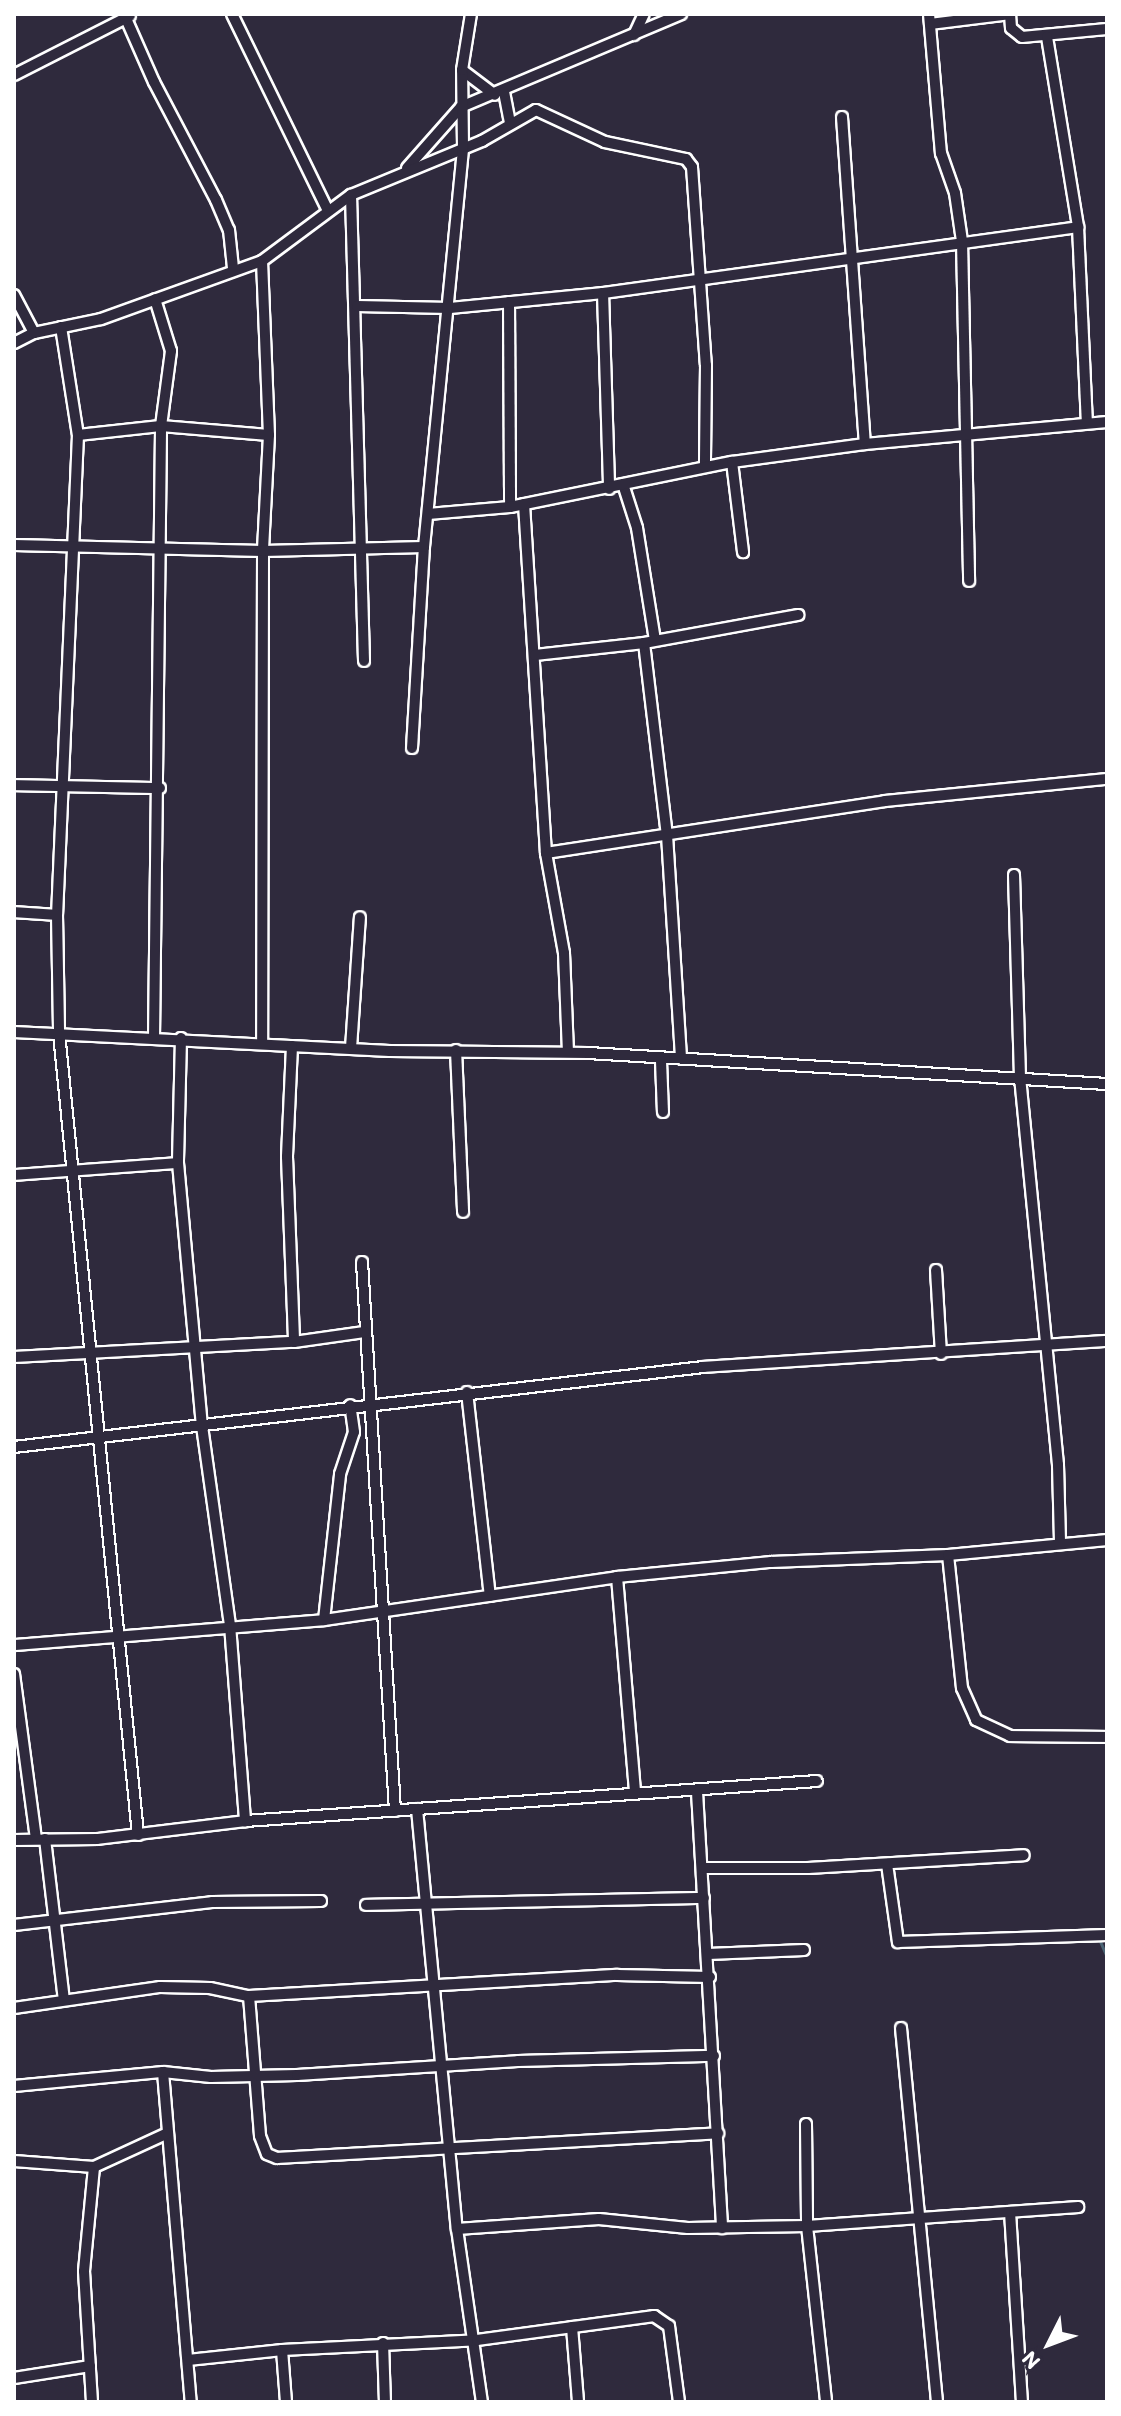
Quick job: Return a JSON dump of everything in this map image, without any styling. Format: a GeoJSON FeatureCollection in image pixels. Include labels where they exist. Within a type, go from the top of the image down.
{"type":"FeatureCollection","features":[{"type":"Feature","properties":{"kind":"street"},"geometry":{"type":"LineString","coordinates":[[232,14],[328,211]]}},
{"type":"Feature","properties":{"kind":"street"},"geometry":{"type":"LineString","coordinates":[[412,748],[424,547],[450,308],[463,147],[462,70],[471,14]]}},
{"type":"Feature","properties":{"kind":"street"},"geometry":{"type":"LineString","coordinates":[[634,35],[644,14]]}},
{"type":"Feature","properties":{"kind":"street"},"geometry":{"type":"LineString","coordinates":[[406,170],[461,107],[499,94],[681,14]]}},
{"type":"Feature","properties":{"kind":"street"},"geometry":{"type":"LineString","coordinates":[[969,581],[962,241],[955,193],[941,153],[930,19],[1010,14],[1016,34],[1047,37],[1107,29]]}},
{"type":"Feature","properties":{"kind":"street"},"geometry":{"type":"LineString","coordinates":[[14,75],[127,15],[229,230],[233,268]]}},
{"type":"Feature","properties":{"kind":"street"},"geometry":{"type":"LineString","coordinates":[[1047,37],[1078,227],[1087,422]]}},
{"type":"Feature","properties":{"kind":"street"},"geometry":{"type":"LineString","coordinates":[[462,70],[499,94],[510,123]]}},
{"type":"Feature","properties":{"kind":"street"},"geometry":{"type":"LineString","coordinates":[[14,343],[34,333],[155,299],[233,268],[262,261],[351,195],[463,147],[536,110],[605,142],[689,162],[706,365],[705,467]]}},
{"type":"Feature","properties":{"kind":"street"},"geometry":{"type":"LineString","coordinates":[[842,117],[849,258],[865,444]]}},
{"type":"Feature","properties":{"kind":"street"},"geometry":{"type":"LineString","coordinates":[[351,195],[357,306],[358,547],[364,661]]}},
{"type":"Feature","properties":{"kind":"street"},"geometry":{"type":"LineString","coordinates":[[357,306],[450,308],[603,293],[699,277],[1078,227]]}},
{"type":"Feature","properties":{"kind":"street"},"geometry":{"type":"LineString","coordinates":[[262,261],[269,435],[263,551],[262,1044]]}},
{"type":"Feature","properties":{"kind":"street"},"geometry":{"type":"LineString","coordinates":[[603,293],[609,489]]}},
{"type":"Feature","properties":{"kind":"street"},"geometry":{"type":"LineString","coordinates":[[14,295],[34,333]]}},
{"type":"Feature","properties":{"kind":"street"},"geometry":{"type":"LineString","coordinates":[[154,1038],[160,788],[161,426],[171,351],[155,299]]}},
{"type":"Feature","properties":{"kind":"street"},"geometry":{"type":"LineString","coordinates":[[509,302],[510,507]]}},
{"type":"Feature","properties":{"kind":"street"},"geometry":{"type":"LineString","coordinates":[[61,327],[78,435],[71,548],[65,788],[57,915],[59,1033],[75,1169],[88,1355],[101,1435],[116,1633],[138,1835]]}},
{"type":"Feature","properties":{"kind":"street"},"geometry":{"type":"LineString","coordinates":[[428,514],[510,507],[732,462],[865,444],[1107,422]]}},
{"type":"Feature","properties":{"kind":"street"},"geometry":{"type":"LineString","coordinates":[[78,435],[161,426],[269,435]]}},
{"type":"Feature","properties":{"kind":"street"},"geometry":{"type":"LineString","coordinates":[[732,462],[743,552]]}},
{"type":"Feature","properties":{"kind":"street"},"geometry":{"type":"LineString","coordinates":[[623,484],[637,528],[650,642],[667,835],[681,1059]]}},
{"type":"Feature","properties":{"kind":"street"},"geometry":{"type":"LineString","coordinates":[[524,504],[546,853],[564,953],[568,1052]]}},
{"type":"Feature","properties":{"kind":"street"},"geometry":{"type":"LineString","coordinates":[[14,545],[263,551],[424,547]]}},
{"type":"Feature","properties":{"kind":"street"},"geometry":{"type":"LineString","coordinates":[[535,655],[650,642],[798,615]]}},
{"type":"Feature","properties":{"kind":"street"},"geometry":{"type":"LineString","coordinates":[[546,853],[885,801],[1107,779]]}},
{"type":"Feature","properties":{"kind":"street"},"geometry":{"type":"LineString","coordinates":[[14,785],[160,788]]}},
{"type":"Feature","properties":{"kind":"street"},"geometry":{"type":"LineString","coordinates":[[1014,875],[1020,1077],[1060,1544]]}},
{"type":"Feature","properties":{"kind":"street"},"geometry":{"type":"LineString","coordinates":[[14,912],[57,915]]}},
{"type":"Feature","properties":{"kind":"street"},"geometry":{"type":"LineString","coordinates":[[351,1048],[360,917]]}},
{"type":"Feature","properties":{"kind":"street"},"geometry":{"type":"LineString","coordinates":[[14,1032],[181,1038],[292,1046],[568,1052],[661,1061],[681,1059],[1107,1084]]}},
{"type":"Feature","properties":{"kind":"street"},"geometry":{"type":"LineString","coordinates":[[181,1038],[178,1163],[193,1348],[230,1625],[245,1821]]}},
{"type":"Feature","properties":{"kind":"street"},"geometry":{"type":"LineString","coordinates":[[292,1046],[287,1157],[294,1342]]}},
{"type":"Feature","properties":{"kind":"street"},"geometry":{"type":"LineString","coordinates":[[456,1050],[463,1212]]}},
{"type":"Feature","properties":{"kind":"street"},"geometry":{"type":"LineString","coordinates":[[661,1061],[663,1112]]}},
{"type":"Feature","properties":{"kind":"street"},"geometry":{"type":"LineString","coordinates":[[14,1175],[178,1163]]}},
{"type":"Feature","properties":{"kind":"street"},"geometry":{"type":"LineString","coordinates":[[362,1262],[367,1404],[384,1611],[395,1811]]}},
{"type":"Feature","properties":{"kind":"street"},"geometry":{"type":"LineString","coordinates":[[936,1270],[941,1354]]}},
{"type":"Feature","properties":{"kind":"street"},"geometry":{"type":"LineString","coordinates":[[14,1357],[294,1342],[364,1332]]}},
{"type":"Feature","properties":{"kind":"street"},"geometry":{"type":"LineString","coordinates":[[14,1447],[202,1426],[350,1405],[766,1361],[941,1354],[1107,1341]]}},
{"type":"Feature","properties":{"kind":"street"},"geometry":{"type":"LineString","coordinates":[[467,1392],[490,1596]]}},
{"type":"Feature","properties":{"kind":"street"},"geometry":{"type":"LineString","coordinates":[[324,1620],[340,1474],[354,1432],[350,1405]]}},
{"type":"Feature","properties":{"kind":"street"},"geometry":{"type":"LineString","coordinates":[[14,1645],[116,1633],[324,1620],[617,1577],[813,1558],[948,1555],[1107,1540]]}},
{"type":"Feature","properties":{"kind":"street"},"geometry":{"type":"LineString","coordinates":[[948,1555],[962,1688],[976,1720],[1010,1736],[1107,1737]]}},
{"type":"Feature","properties":{"kind":"street"},"geometry":{"type":"LineString","coordinates":[[617,1577],[635,1793]]}},
{"type":"Feature","properties":{"kind":"street"},"geometry":{"type":"LineString","coordinates":[[14,1674],[55,1920],[64,2000]]}},
{"type":"Feature","properties":{"kind":"street"},"geometry":{"type":"LineString","coordinates":[[14,1840],[138,1835],[245,1821],[635,1793],[697,1792],[817,1781]]}},
{"type":"Feature","properties":{"kind":"street"},"geometry":{"type":"LineString","coordinates":[[697,1792],[704,1868],[722,2228]]}},
{"type":"Feature","properties":{"kind":"street"},"geometry":{"type":"LineString","coordinates":[[417,1809],[457,2229],[477,2340],[482,2402]]}},
{"type":"Feature","properties":{"kind":"street"},"geometry":{"type":"LineString","coordinates":[[704,1868],[887,1864],[1024,1855]]}},
{"type":"Feature","properties":{"kind":"street"},"geometry":{"type":"LineString","coordinates":[[887,1864],[898,1942],[1107,1935]]}},
{"type":"Feature","properties":{"kind":"street"},"geometry":{"type":"LineString","coordinates":[[366,1905],[704,1898]]}},
{"type":"Feature","properties":{"kind":"street"},"geometry":{"type":"LineString","coordinates":[[14,1925],[212,1902],[321,1901]]}},
{"type":"Feature","properties":{"kind":"street"},"geometry":{"type":"LineString","coordinates":[[708,1954],[804,1950]]}},
{"type":"Feature","properties":{"kind":"street"},"geometry":{"type":"LineString","coordinates":[[14,2008],[160,1987],[210,1988],[249,1996],[434,1984],[710,1977]]}},
{"type":"Feature","properties":{"kind":"street"},"geometry":{"type":"LineString","coordinates":[[249,1996],[254,2075],[267,2154],[277,2158],[450,2151],[718,2133]]}},
{"type":"Feature","properties":{"kind":"street"},"geometry":{"type":"LineString","coordinates":[[901,2028],[916,2218],[937,2402]]}},
{"type":"Feature","properties":{"kind":"street"},"geometry":{"type":"LineString","coordinates":[[14,2086],[163,2072],[254,2075],[714,2056]]}},
{"type":"Feature","properties":{"kind":"street"},"geometry":{"type":"LineString","coordinates":[[163,2072],[191,2402]]}},
{"type":"Feature","properties":{"kind":"street"},"geometry":{"type":"LineString","coordinates":[[806,2124],[807,2226],[826,2402]]}},
{"type":"Feature","properties":{"kind":"street"},"geometry":{"type":"LineString","coordinates":[[14,2161],[94,2167],[168,2133]]}},
{"type":"Feature","properties":{"kind":"street"},"geometry":{"type":"LineString","coordinates":[[92,2402],[84,2271],[94,2167]]}},
{"type":"Feature","properties":{"kind":"street"},"geometry":{"type":"LineString","coordinates":[[457,2229],[599,2219],[722,2228],[807,2226],[1078,2207]]}},
{"type":"Feature","properties":{"kind":"street"},"geometry":{"type":"LineString","coordinates":[[1010,2212],[1022,2402]]}},
{"type":"Feature","properties":{"kind":"street"},"geometry":{"type":"LineString","coordinates":[[188,2360],[383,2343],[477,2340],[660,2317],[669,2326],[679,2402]]}},
{"type":"Feature","properties":{"kind":"street"},"geometry":{"type":"LineString","coordinates":[[572,2327],[578,2402]]}},
{"type":"Feature","properties":{"kind":"street"},"geometry":{"type":"LineString","coordinates":[[383,2343],[385,2402]]}},
{"type":"Feature","properties":{"kind":"street"},"geometry":{"type":"LineString","coordinates":[[282,2350],[286,2402]]}},
{"type":"Feature","properties":{"kind":"street"},"geometry":{"type":"LineString","coordinates":[[14,2378],[90,2366]]}},
{"type":"Feature","properties":{"kind":"waterway"},"geometry":{"type":"LineString","coordinates":[[1099,1939],[1107,1957]]}}]}
